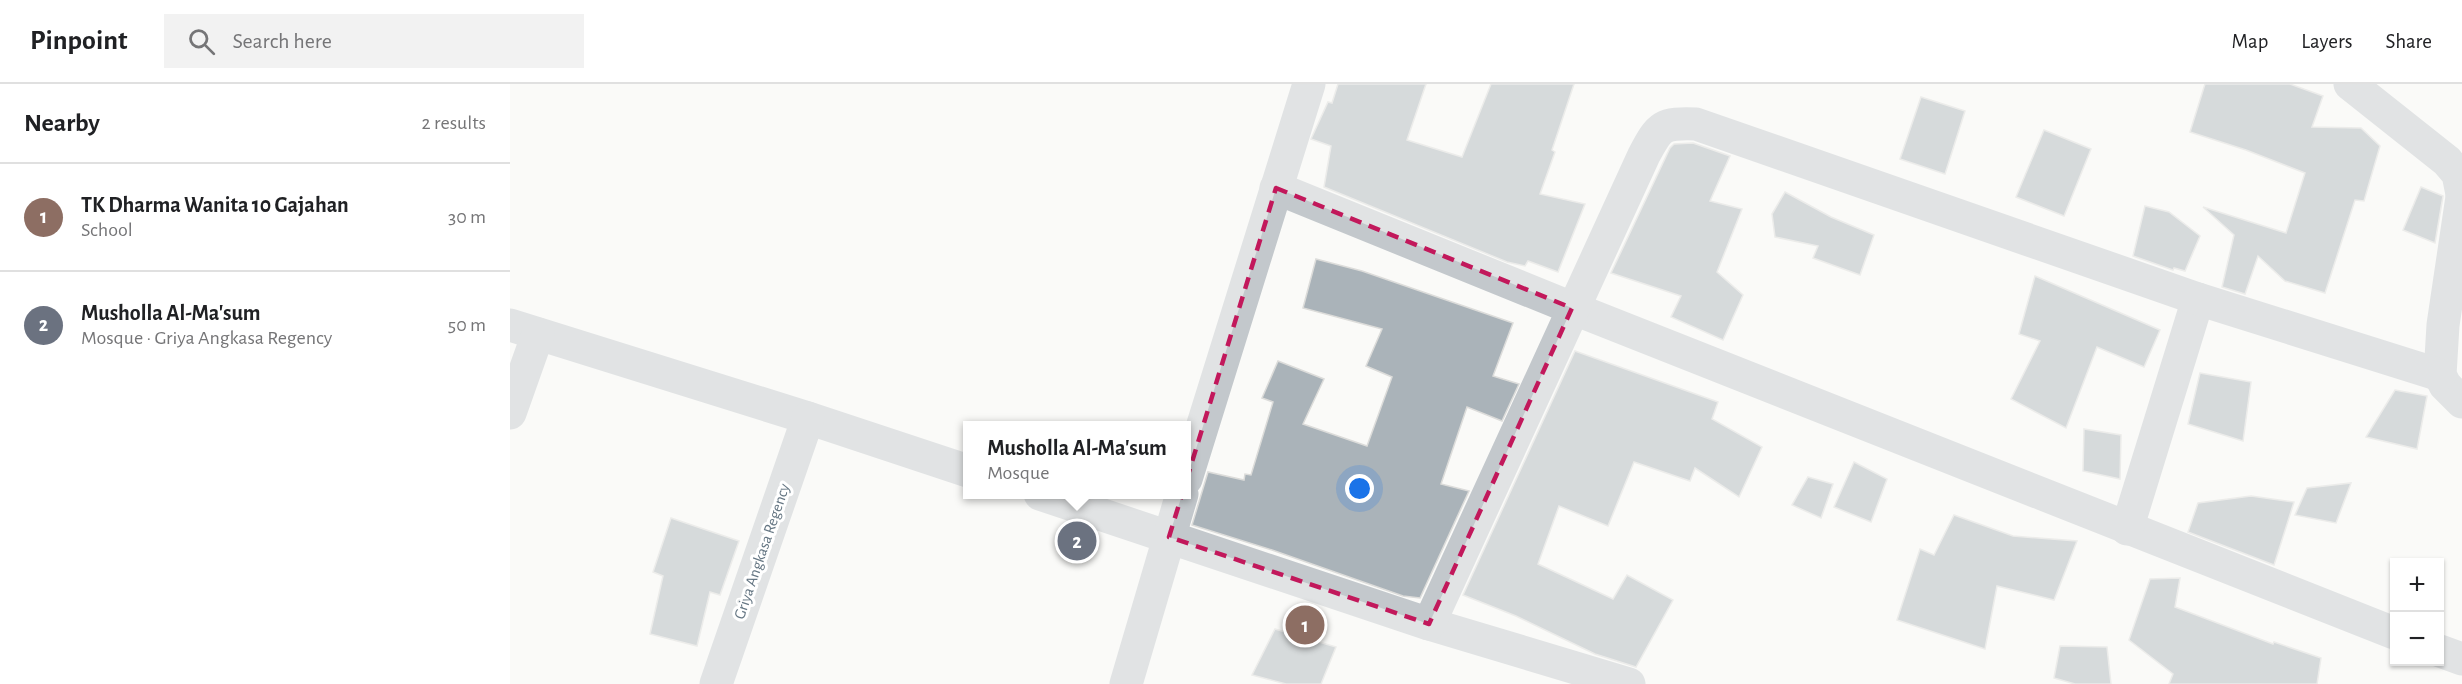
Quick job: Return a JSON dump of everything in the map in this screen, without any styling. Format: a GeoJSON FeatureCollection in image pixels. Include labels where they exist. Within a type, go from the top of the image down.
{"type":"FeatureCollection","features":[{"type":"Feature","properties":{"kind":"street"},"geometry":{"type":"LineString","coordinates":[[1191,463],[1309,84]]}},
{"type":"Feature","properties":{"kind":"street"},"geometry":{"type":"LineString","coordinates":[[2350,84],[2447,161],[2458,174],[2462,195],[2443,325],[2440,375],[2445,385],[2462,402]]}},
{"type":"Feature","properties":{"kind":"street"},"geometry":{"type":"LineString","coordinates":[[1429,624],[1644,155],[1656,133],[1670,123],[1696,124],[2198,299],[2440,375]]}},
{"type":"Feature","properties":{"kind":"street"},"geometry":{"type":"LineString","coordinates":[[1276,188],[2127,529],[2390,631]]}},
{"type":"Feature","properties":{"kind":"street"},"geometry":{"type":"LineString","coordinates":[[2127,529],[2198,299]]}},
{"type":"Feature","properties":{"kind":"street"},"geometry":{"type":"LineString","coordinates":[[510,413],[524,330],[808,418],[963,469]]}},
{"type":"Feature","properties":{"kind":"street","name":"Griya Angkasa Regency"},"geometry":{"type":"LineString","coordinates":[[716,684],[808,418]]}},
{"type":"Feature","properties":{"kind":"street"},"geometry":{"type":"LineString","coordinates":[[1052,499],[1429,624],[1629,684]]}},
{"type":"Feature","properties":{"kind":"street"},"geometry":{"type":"LineString","coordinates":[[1126,684],[1181,499]]}},
{"type":"Feature","properties":{"kind":"street"},"geometry":{"type":"LineString","coordinates":[[2444,653],[2462,659]]}},
{"type":"Feature","properties":{"kind":"highlighted area"},"geometry":{"type":"Polygon","coordinates":[[[1276,188],[1572,308],[1429,624],[1169,537],[1276,188]]]}},
{"type":"Feature","properties":{"kind":"building"},"geometry":{"type":"Polygon","coordinates":[[[1338,84],[1426,84],[1407,140],[1462,157],[1491,84],[1574,84],[1552,150],[1555,152],[1540,194],[1585,204],[1558,272],[1528,261],[1525,266],[1507,262],[1324,187],[1331,146],[1311,139],[1328,102],[1332,103],[1338,84]]]}},
{"type":"Feature","properties":{"kind":"building"},"geometry":{"type":"Polygon","coordinates":[[[2205,84],[2290,84],[2323,96],[2312,127],[2361,128],[2380,146],[2364,201],[2355,200],[2325,293],[2285,281],[2258,256],[2245,294],[2222,287],[2234,235],[2203,207],[2286,233],[2305,173],[2246,150],[2190,132],[2205,84]]]}},
{"type":"Feature","properties":{"kind":"building"},"geometry":{"type":"Polygon","coordinates":[[[1921,97],[1965,111],[1945,174],[1900,159],[1921,97]]]}},
{"type":"Feature","properties":{"kind":"building"},"geometry":{"type":"Polygon","coordinates":[[[2044,130],[2091,149],[2064,216],[2016,197],[2044,130]]]}},
{"type":"Feature","properties":{"kind":"building"},"geometry":{"type":"Polygon","coordinates":[[[1693,143],[1730,156],[1710,201],[1742,209],[1717,272],[1743,295],[1723,340],[1671,317],[1681,296],[1611,273],[1670,148],[1674,144],[1693,143]]]}},
{"type":"Feature","properties":{"kind":"building"},"geometry":{"type":"Polygon","coordinates":[[[2421,187],[2443,196],[2435,243],[2403,230],[2421,187]]]}},
{"type":"Feature","properties":{"kind":"building"},"geometry":{"type":"Polygon","coordinates":[[[1785,192],[1831,217],[1874,235],[1860,275],[1813,258],[1818,246],[1775,237],[1772,214],[1785,192]]]}},
{"type":"Feature","properties":{"kind":"building"},"geometry":{"type":"Polygon","coordinates":[[[2145,206],[2169,212],[2200,236],[2185,271],[2174,268],[2173,270],[2133,256],[2145,206]]]}},
{"type":"Feature","properties":{"kind":"building"},"geometry":{"type":"Polygon","coordinates":[[[1316,259],[1362,271],[1513,323],[1493,376],[1519,384],[1502,421],[1467,407],[1441,484],[1469,491],[1420,598],[1403,596],[1272,550],[1192,525],[1208,472],[1244,480],[1245,474],[1251,475],[1273,402],[1262,398],[1278,361],[1324,379],[1303,424],[1367,446],[1392,377],[1366,366],[1382,329],[1303,308],[1316,259]]]}},
{"type":"Feature","properties":{"kind":"building"},"geometry":{"type":"Polygon","coordinates":[[[2035,276],[2160,330],[2144,367],[2097,347],[2066,428],[2011,399],[2040,341],[2019,334],[2035,276]]]}},
{"type":"Feature","properties":{"kind":"building"},"geometry":{"type":"Polygon","coordinates":[[[1575,351],[1718,402],[1712,419],[1762,447],[1739,497],[1695,468],[1690,481],[1634,462],[1608,526],[1559,506],[1538,564],[1613,599],[1627,575],[1673,600],[1636,667],[1595,654],[1516,616],[1463,595],[1575,351]]]}},
{"type":"Feature","properties":{"kind":"building"},"geometry":{"type":"Polygon","coordinates":[[[2200,373],[2251,382],[2243,441],[2188,424],[2200,373]]]}},
{"type":"Feature","properties":{"kind":"building"},"geometry":{"type":"Polygon","coordinates":[[[2395,390],[2427,396],[2417,449],[2366,437],[2395,390]]]}},
{"type":"Feature","properties":{"kind":"building"},"geometry":{"type":"Polygon","coordinates":[[[2084,429],[2121,435],[2120,479],[2083,471],[2084,429]]]}},
{"type":"Feature","properties":{"kind":"building"},"geometry":{"type":"Polygon","coordinates":[[[1854,462],[1887,479],[1871,522],[1834,507],[1854,462]]]}},
{"type":"Feature","properties":{"kind":"building"},"geometry":{"type":"Polygon","coordinates":[[[1808,477],[1833,484],[1821,518],[1792,505],[1808,477]]]}},
{"type":"Feature","properties":{"kind":"building"},"geometry":{"type":"Polygon","coordinates":[[[2351,483],[2336,523],[2295,515],[2307,488],[2351,483]]]}},
{"type":"Feature","properties":{"kind":"building"},"geometry":{"type":"Polygon","coordinates":[[[2251,496],[2294,502],[2274,565],[2188,532],[2198,503],[2251,496]]]}},
{"type":"Feature","properties":{"kind":"building"},"geometry":{"type":"Polygon","coordinates":[[[1954,515],[2013,536],[2077,541],[2054,600],[1997,586],[1985,649],[1897,620],[1920,549],[1934,555],[1954,515]]]}},
{"type":"Feature","properties":{"kind":"building"},"geometry":{"type":"Polygon","coordinates":[[[671,518],[739,541],[720,595],[710,592],[697,646],[650,634],[663,576],[653,572],[671,518]]]}},
{"type":"Feature","properties":{"kind":"building"},"geometry":{"type":"Polygon","coordinates":[[[2180,578],[2175,607],[2273,644],[2274,642],[2321,658],[2317,684],[2169,684],[2173,674],[2129,640],[2150,579],[2180,578]]]}},
{"type":"Feature","properties":{"kind":"building"},"geometry":{"type":"Polygon","coordinates":[[[1275,629],[1336,647],[1321,684],[1286,684],[1252,675],[1275,629]]]}},
{"type":"Feature","properties":{"kind":"building"},"geometry":{"type":"Polygon","coordinates":[[[2060,646],[2107,647],[2111,684],[2075,684],[2054,678],[2060,646]]]}},
{"type":"Feature","properties":{"kind":"place","name":"Musholla Al-Ma'sum"},"geometry":{"type":"Point","coordinates":[1077,541]}},
{"type":"Feature","properties":{"kind":"place","name":"TK Dharma Wanita 10 Gajahan"},"geometry":{"type":"Point","coordinates":[1305,625]}}]}
